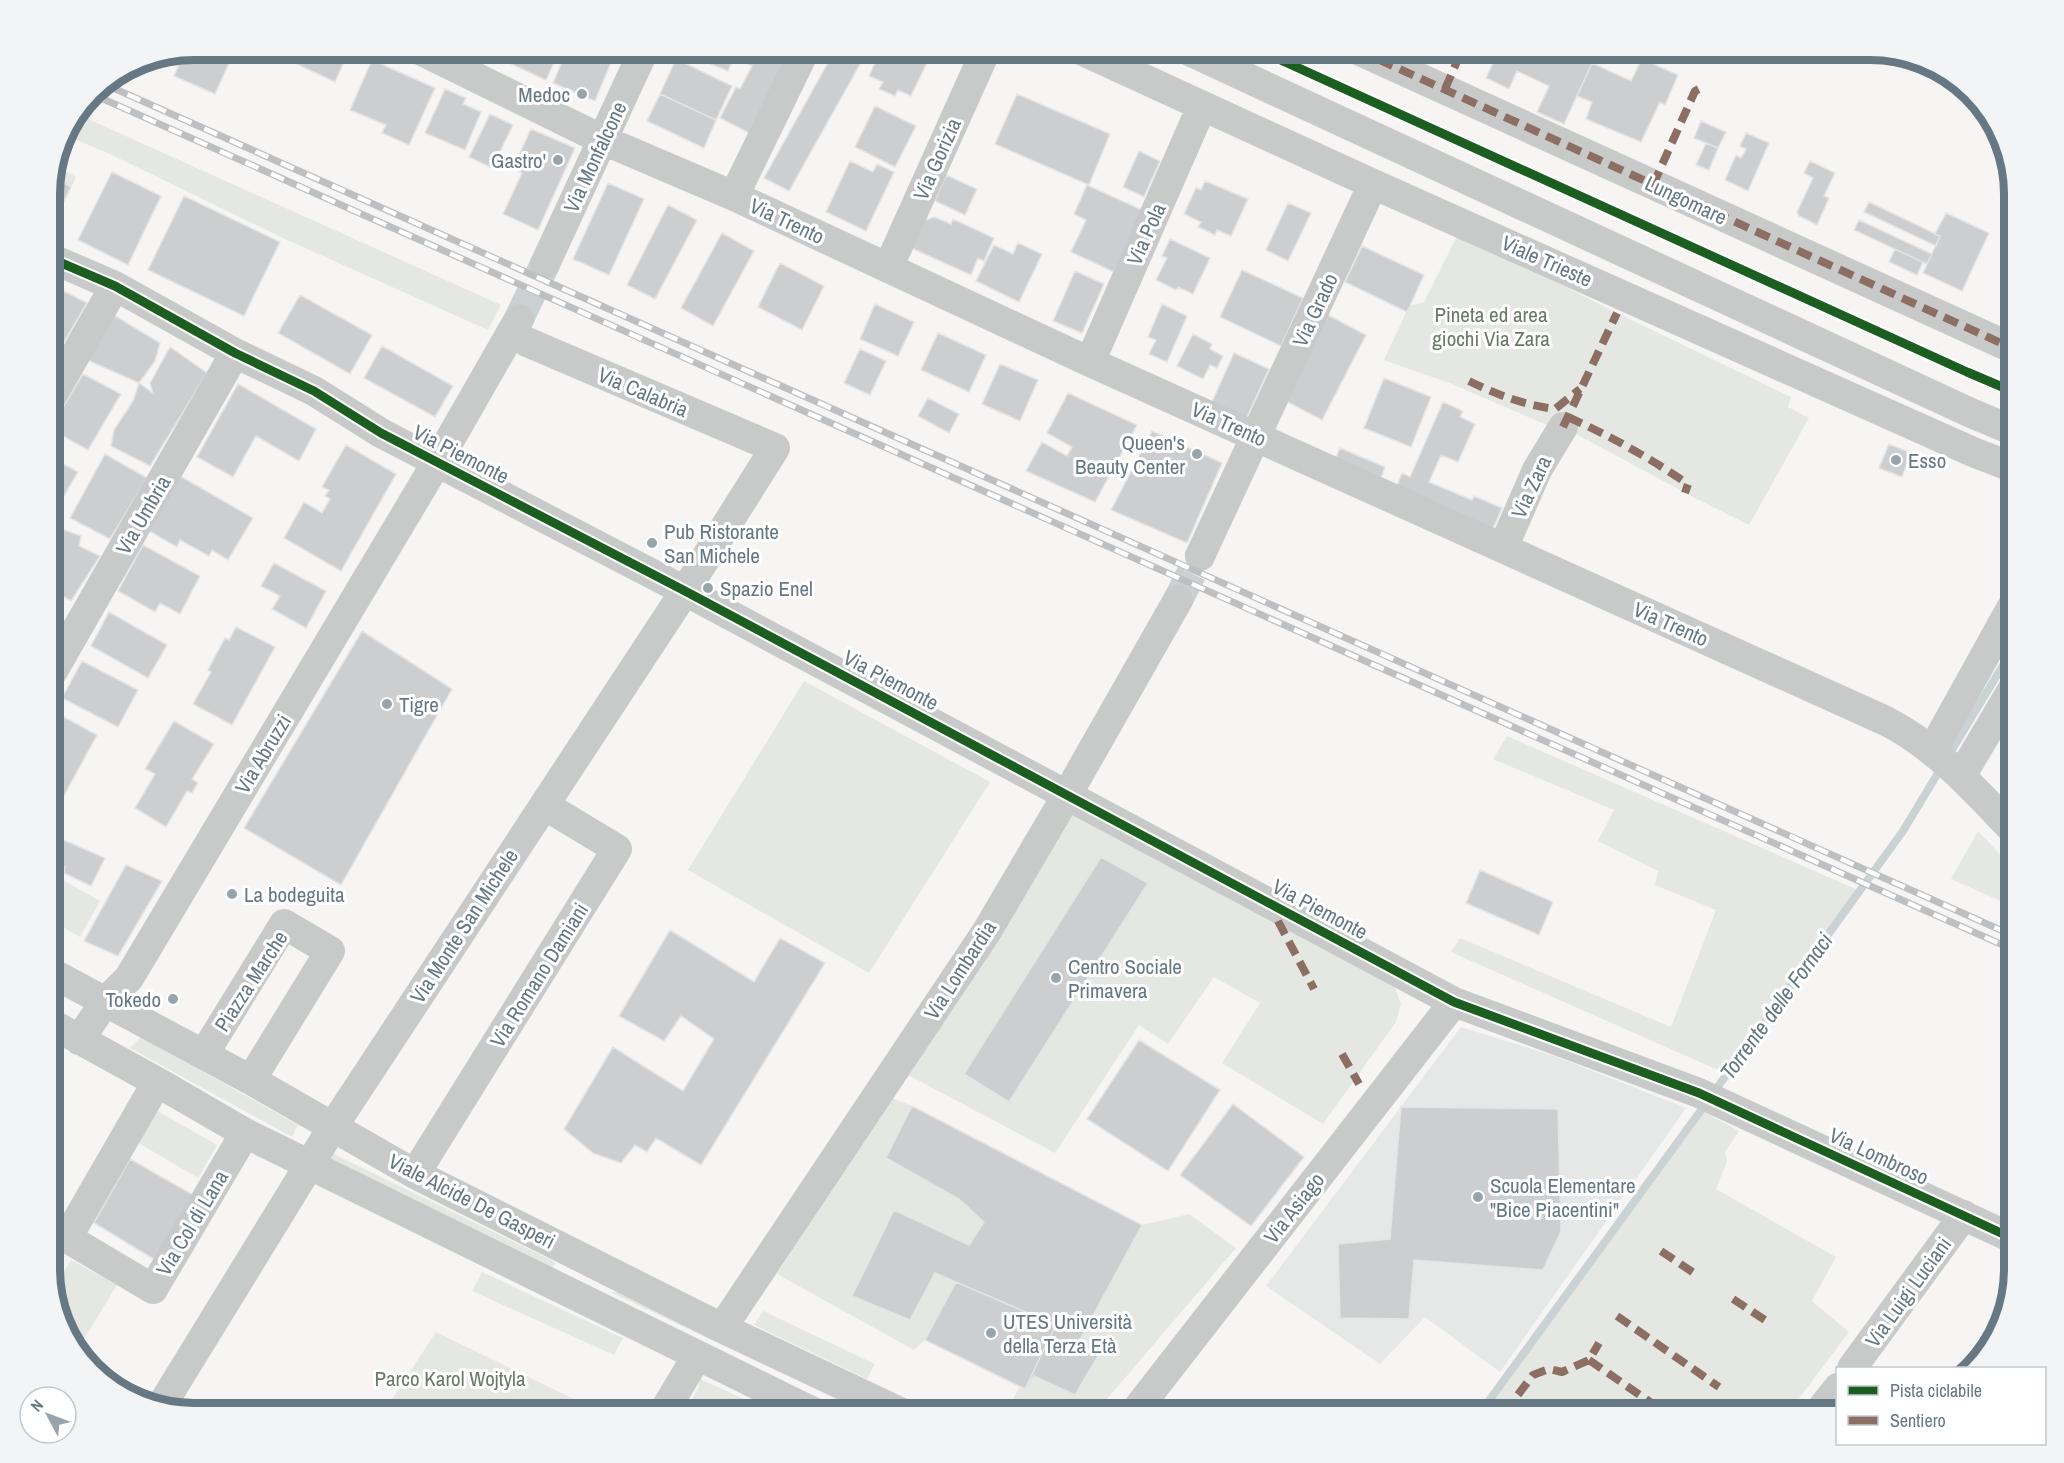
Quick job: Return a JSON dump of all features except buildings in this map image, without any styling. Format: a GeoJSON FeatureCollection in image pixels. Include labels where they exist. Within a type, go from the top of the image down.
{"type":"FeatureCollection","features":[{"type":"Feature","properties":{"kind":"street","name":"Via Trento"},"geometry":{"type":"LineString","coordinates":[[440,60],[603,140],[734,196],[1090,362],[1886,721],[1932,751],[1961,776],[2004,821]]}},
{"type":"Feature","properties":{"kind":"street","name":"Via Monfalcone"},"geometry":{"type":"LineString","coordinates":[[545,264],[639,60]]}},
{"type":"Feature","properties":{"kind":"street"},"geometry":{"type":"LineString","coordinates":[[734,196],[800,60]]}},
{"type":"Feature","properties":{"kind":"street","name":"Via Gorizia"},"geometry":{"type":"LineString","coordinates":[[888,268],[982,60]]}},
{"type":"Feature","properties":{"kind":"street","name":"Viale Trieste"},"geometry":{"type":"LineString","coordinates":[[1103,60],[1373,184],[1621,304],[2004,464]]}},
{"type":"Feature","properties":{"kind":"street","name":"Viale Trieste"},"geometry":{"type":"LineString","coordinates":[[1209,60],[2004,427]]}},
{"type":"Feature","properties":{"kind":"street","name":"Lungomare"},"geometry":{"type":"LineString","coordinates":[[1380,60],[2004,344]]}},
{"type":"Feature","properties":{"kind":"street","name":"Via Pola"},"geometry":{"type":"LineString","coordinates":[[1090,362],[1202,106]]}},
{"type":"Feature","properties":{"kind":"street","name":"Via Grado"},"geometry":{"type":"LineString","coordinates":[[1256,436],[1373,184]]}},
{"type":"Feature","properties":{"kind":"street","name":"Via Piemonte"},"geometry":{"type":"LineString","coordinates":[[60,262],[115,286],[235,353],[314,391],[381,433],[685,591],[1454,1002],[1699,1093],[1728,1107]]}},
{"type":"Feature","properties":{"kind":"street"},"geometry":{"type":"LineString","coordinates":[[60,382],[115,286]]}},
{"type":"Feature","properties":{"kind":"street","name":"Via Calabria"},"geometry":{"type":"LineString","coordinates":[[437,462],[516,326],[526,342],[775,448]]}},
{"type":"Feature","properties":{"kind":"street","name":"Via Umbria"},"geometry":{"type":"LineString","coordinates":[[60,659],[235,353]]}},
{"type":"Feature","properties":{"kind":"street","name":"Via Zara"},"geometry":{"type":"LineString","coordinates":[[1503,548],[1537,470],[1563,427]]}},
{"type":"Feature","properties":{"kind":"street"},"geometry":{"type":"LineString","coordinates":[[1200,556],[1256,436]]}},
{"type":"Feature","properties":{"kind":"street","name":"Via Monte San Michele"},"geometry":{"type":"LineString","coordinates":[[165,1399],[332,1128],[685,591],[775,448]]}},
{"type":"Feature","properties":{"kind":"street","name":"Via Abruzzi"},"geometry":{"type":"LineString","coordinates":[[79,1040],[105,1002],[129,978],[437,462]]}},
{"type":"Feature","properties":{"kind":"street","name":"Via Lombardia"},"geometry":{"type":"LineString","coordinates":[[722,1328],[987,931],[1178,600]]}},
{"type":"Feature","properties":{"kind":"street"},"geometry":{"type":"LineString","coordinates":[[1932,751],[2004,621]]}},
{"type":"Feature","properties":{"kind":"street"},"geometry":{"type":"LineString","coordinates":[[1961,776],[2004,704]]}},
{"type":"Feature","properties":{"kind":"street","name":"Via Romano Damiani"},"geometry":{"type":"LineString","coordinates":[[415,1174],[617,849],[544,805]]}},
{"type":"Feature","properties":{"kind":"street","name":"Piazza Marche"},"geometry":{"type":"LineString","coordinates":[[204,1054],[284,924],[330,951],[251,1080]]}},
{"type":"Feature","properties":{"kind":"street","name":"Viale Alcide De Gasperi"},"geometry":{"type":"LineString","coordinates":[[60,977],[251,1080],[415,1174],[722,1328],[881,1403]]}},
{"type":"Feature","properties":{"kind":"street","name":"Via Asiago"},"geometry":{"type":"LineString","coordinates":[[1142,1403],[1454,1002]]}},
{"type":"Feature","properties":{"kind":"street","name":"Viale Alcide De Gasperi"},"geometry":{"type":"LineString","coordinates":[[60,1029],[245,1133],[794,1403]]}},
{"type":"Feature","properties":{"kind":"street","name":"Via Col di Lana"},"geometry":{"type":"LineString","coordinates":[[157,1082],[67,1238],[135,1279],[153,1289],[245,1133]]}},
{"type":"Feature","properties":{"kind":"street","name":"Via Lombroso"},"geometry":{"type":"LineString","coordinates":[[1728,1107],[2004,1234]]}},
{"type":"Feature","properties":{"kind":"street","name":"Via Luigi Luciani"},"geometry":{"type":"LineString","coordinates":[[1853,1367],[1964,1215]]}},
{"type":"Feature","properties":{"kind":"street"},"geometry":{"type":"LineString","coordinates":[[669,1403],[697,1356]]}},
{"type":"Feature","properties":{"kind":"street"},"geometry":{"type":"LineString","coordinates":[[1826,1403],[1836,1390]]}},
{"type":"Feature","properties":{"kind":"shaded area","name":"Scuola Elementare \"Bice Piacentini\""},"geometry":{"type":"Polygon","coordinates":[[[1461,1027],[1557,1057],[1686,1108],[1500,1372],[1425,1317],[1380,1364],[1266,1286],[1461,1027]]]}},
{"type":"Feature","properties":{"kind":"green space"},"geometry":{"type":"Polygon","coordinates":[[[85,118],[501,305],[488,330],[285,239],[72,138],[85,118]]]}},
{"type":"Feature","properties":{"kind":"green space"},"geometry":{"type":"Polygon","coordinates":[[[63,169],[76,177],[71,187],[61,181],[63,169]]]}},
{"type":"Feature","properties":{"kind":"green space","name":"Pineta ed area giochi Via Zara"},"geometry":{"type":"Polygon","coordinates":[[[1459,232],[1617,313],[1791,397],[1788,407],[1809,418],[1749,525],[1563,427],[1549,426],[1452,384],[1384,360],[1409,306],[1424,302],[1459,232]]]}},
{"type":"Feature","properties":{"kind":"green space"},"geometry":{"type":"Polygon","coordinates":[[[804,681],[990,782],[869,973],[688,870],[804,681]]]}},
{"type":"Feature","properties":{"kind":"green space"},"geometry":{"type":"Polygon","coordinates":[[[1507,736],[1860,891],[1727,1074],[1451,952],[1460,938],[1671,1027],[1716,910],[1655,885],[1658,871],[1598,841],[1614,810],[1493,759],[1507,736]]]}},
{"type":"Feature","properties":{"kind":"green space"},"geometry":{"type":"Polygon","coordinates":[[[1069,809],[1395,987],[1401,1004],[1396,1022],[1323,1124],[1222,1063],[1260,1003],[1214,977],[1168,1044],[1139,1025],[1055,1153],[895,1068],[1069,809]]]}},
{"type":"Feature","properties":{"kind":"green space"},"geometry":{"type":"Polygon","coordinates":[[[1978,831],[2004,858],[2004,903],[1951,879],[1978,831]]]}},
{"type":"Feature","properties":{"kind":"green space"},"geometry":{"type":"Polygon","coordinates":[[[61,879],[100,901],[80,937],[60,926],[61,879]]]}},
{"type":"Feature","properties":{"kind":"green space"},"geometry":{"type":"Polygon","coordinates":[[[141,1037],[298,1125],[292,1137],[130,1048],[141,1037]]]}},
{"type":"Feature","properties":{"kind":"green space"},"geometry":{"type":"Polygon","coordinates":[[[890,1097],[912,1106],[886,1159],[959,1199],[984,1222],[969,1245],[894,1211],[852,1295],[910,1320],[935,1273],[956,1282],[925,1340],[914,1350],[777,1274],[890,1097]]]}},
{"type":"Feature","properties":{"kind":"green space"},"geometry":{"type":"Polygon","coordinates":[[[156,1110],[217,1145],[198,1178],[137,1142],[156,1110]]]}},
{"type":"Feature","properties":{"kind":"green space"},"geometry":{"type":"Polygon","coordinates":[[[1701,1110],[1739,1131],[1725,1152],[1727,1161],[1716,1189],[1836,1257],[1812,1301],[1849,1332],[1796,1403],[1487,1403],[1701,1110]]]}},
{"type":"Feature","properties":{"kind":"green space"},"geometry":{"type":"Polygon","coordinates":[[[332,1153],[556,1264],[548,1269],[325,1156],[332,1153]]]}},
{"type":"Feature","properties":{"kind":"green space"},"geometry":{"type":"Polygon","coordinates":[[[1189,1214],[1236,1248],[1104,1403],[1011,1403],[1020,1386],[1034,1376],[1076,1395],[1098,1356],[1077,1345],[1142,1225],[1189,1214]]]}},
{"type":"Feature","properties":{"kind":"green space"},"geometry":{"type":"Polygon","coordinates":[[[71,1260],[117,1285],[82,1342],[70,1320],[60,1278],[71,1260]]]}},
{"type":"Feature","properties":{"kind":"green space"},"geometry":{"type":"Polygon","coordinates":[[[482,1272],[623,1338],[614,1355],[472,1291],[482,1272]]]}},
{"type":"Feature","properties":{"kind":"green space"},"geometry":{"type":"Polygon","coordinates":[[[610,1292],[620,1292],[856,1403],[845,1403],[610,1292]]]}},
{"type":"Feature","properties":{"kind":"green space"},"geometry":{"type":"Polygon","coordinates":[[[763,1311],[875,1364],[867,1379],[754,1325],[763,1311]]]}},
{"type":"Feature","properties":{"kind":"green space","name":"Parco Karol Wojtyla"},"geometry":{"type":"Polygon","coordinates":[[[436,1332],[582,1403],[390,1403],[436,1332]]]}},
{"type":"Feature","properties":{"kind":"green space"},"geometry":{"type":"Polygon","coordinates":[[[700,1379],[753,1403],[690,1403],[698,1389],[700,1379]]]}},
{"type":"Feature","properties":{"kind":"waterway","name":"Torrente delle Fornaci"},"geometry":{"type":"LineString","coordinates":[[1947,758],[2004,664]]}},
{"type":"Feature","properties":{"kind":"waterway","name":"Torrente delle Fornaci"},"geometry":{"type":"LineString","coordinates":[[1714,1092],[1903,831],[1941,768]]}},
{"type":"Feature","properties":{"kind":"waterway","name":"Torrente delle Fornaci"},"geometry":{"type":"LineString","coordinates":[[1487,1403],[1707,1102]]}},
{"type":"Feature","properties":{"kind":"tunnel"},"geometry":{"type":"LineString","coordinates":[[519,319],[545,264]]}},
{"type":"Feature","properties":{"kind":"tunnel"},"geometry":{"type":"LineString","coordinates":[[1178,600],[1200,556]]}},
{"type":"Feature","properties":{"kind":"railway"},"geometry":{"type":"LineString","coordinates":[[113,88],[2004,932]]}},
{"type":"Feature","properties":{"kind":"railway"},"geometry":{"type":"LineString","coordinates":[[101,98],[2004,946]]}},
{"type":"Feature","properties":{"kind":"marked path"},"geometry":{"type":"LineString","coordinates":[[1380,60],[2004,344]]}},
{"type":"Feature","properties":{"kind":"marked path"},"geometry":{"type":"LineString","coordinates":[[1445,89],[1458,60]]}},
{"type":"Feature","properties":{"kind":"marked path"},"geometry":{"type":"LineString","coordinates":[[1653,185],[1695,91],[1703,87]]}},
{"type":"Feature","properties":{"kind":"marked path"},"geometry":{"type":"LineString","coordinates":[[1563,427],[1617,313]]}},
{"type":"Feature","properties":{"kind":"marked path"},"geometry":{"type":"LineString","coordinates":[[1469,381],[1511,399],[1555,409],[1580,389]]}},
{"type":"Feature","properties":{"kind":"marked path"},"geometry":{"type":"LineString","coordinates":[[1568,417],[1630,448],[1674,474],[1688,484],[1685,493]]}},
{"type":"Feature","properties":{"kind":"marked path"},"geometry":{"type":"LineString","coordinates":[[1278,921],[1314,989]]}},
{"type":"Feature","properties":{"kind":"marked path"},"geometry":{"type":"LineString","coordinates":[[1342,1054],[1359,1084]]}},
{"type":"Feature","properties":{"kind":"marked path"},"geometry":{"type":"LineString","coordinates":[[1661,1251],[1697,1275]]}},
{"type":"Feature","properties":{"kind":"marked path"},"geometry":{"type":"LineString","coordinates":[[1733,1299],[1765,1320]]}},
{"type":"Feature","properties":{"kind":"marked path"},"geometry":{"type":"LineString","coordinates":[[1617,1316],[1719,1387]]}},
{"type":"Feature","properties":{"kind":"marked path"},"geometry":{"type":"LineString","coordinates":[[1512,1403],[1533,1375],[1549,1369],[1562,1372],[1589,1360],[1599,1343]]}},
{"type":"Feature","properties":{"kind":"marked path"},"geometry":{"type":"LineString","coordinates":[[1589,1360],[1651,1403]]}},
{"type":"Feature","properties":{"kind":"cycle path"},"geometry":{"type":"LineString","coordinates":[[1281,60],[2004,388]]}},
{"type":"Feature","properties":{"kind":"cycle path"},"geometry":{"type":"LineString","coordinates":[[60,262],[115,286],[235,353],[314,391],[381,433],[685,591],[1454,1002],[1699,1093],[2004,1234]]}},
{"type":"Feature","properties":{"kind":"place","name":"Medoc"},"geometry":{"type":"Point","coordinates":[582,94]}},
{"type":"Feature","properties":{"kind":"place","name":"Gastro'"},"geometry":{"type":"Point","coordinates":[558,160]}},
{"type":"Feature","properties":{"kind":"place","name":"Queen's Beauty Center"},"geometry":{"type":"Point","coordinates":[1197,454]}},
{"type":"Feature","properties":{"kind":"place","name":"Esso"},"geometry":{"type":"Point","coordinates":[1896,460]}},
{"type":"Feature","properties":{"kind":"place","name":"Pub Ristorante San Michele"},"geometry":{"type":"Point","coordinates":[652,543]}},
{"type":"Feature","properties":{"kind":"place","name":"Spazio Enel"},"geometry":{"type":"Point","coordinates":[708,588]}},
{"type":"Feature","properties":{"kind":"place","name":"Tigre"},"geometry":{"type":"Point","coordinates":[387,704]}},
{"type":"Feature","properties":{"kind":"place","name":"La bodeguita"},"geometry":{"type":"Point","coordinates":[232,894]}},
{"type":"Feature","properties":{"kind":"place","name":"Centro Sociale Primavera"},"geometry":{"type":"Point","coordinates":[1056,978]}},
{"type":"Feature","properties":{"kind":"place","name":"Tokedo"},"geometry":{"type":"Point","coordinates":[173,999]}},
{"type":"Feature","properties":{"kind":"place","name":"Scuola Elementare \"Bice Piacentini\""},"geometry":{"type":"Point","coordinates":[1478,1197]}},
{"type":"Feature","properties":{"kind":"place","name":"UTES Università della Terza Età"},"geometry":{"type":"Point","coordinates":[991,1333]}}]}
